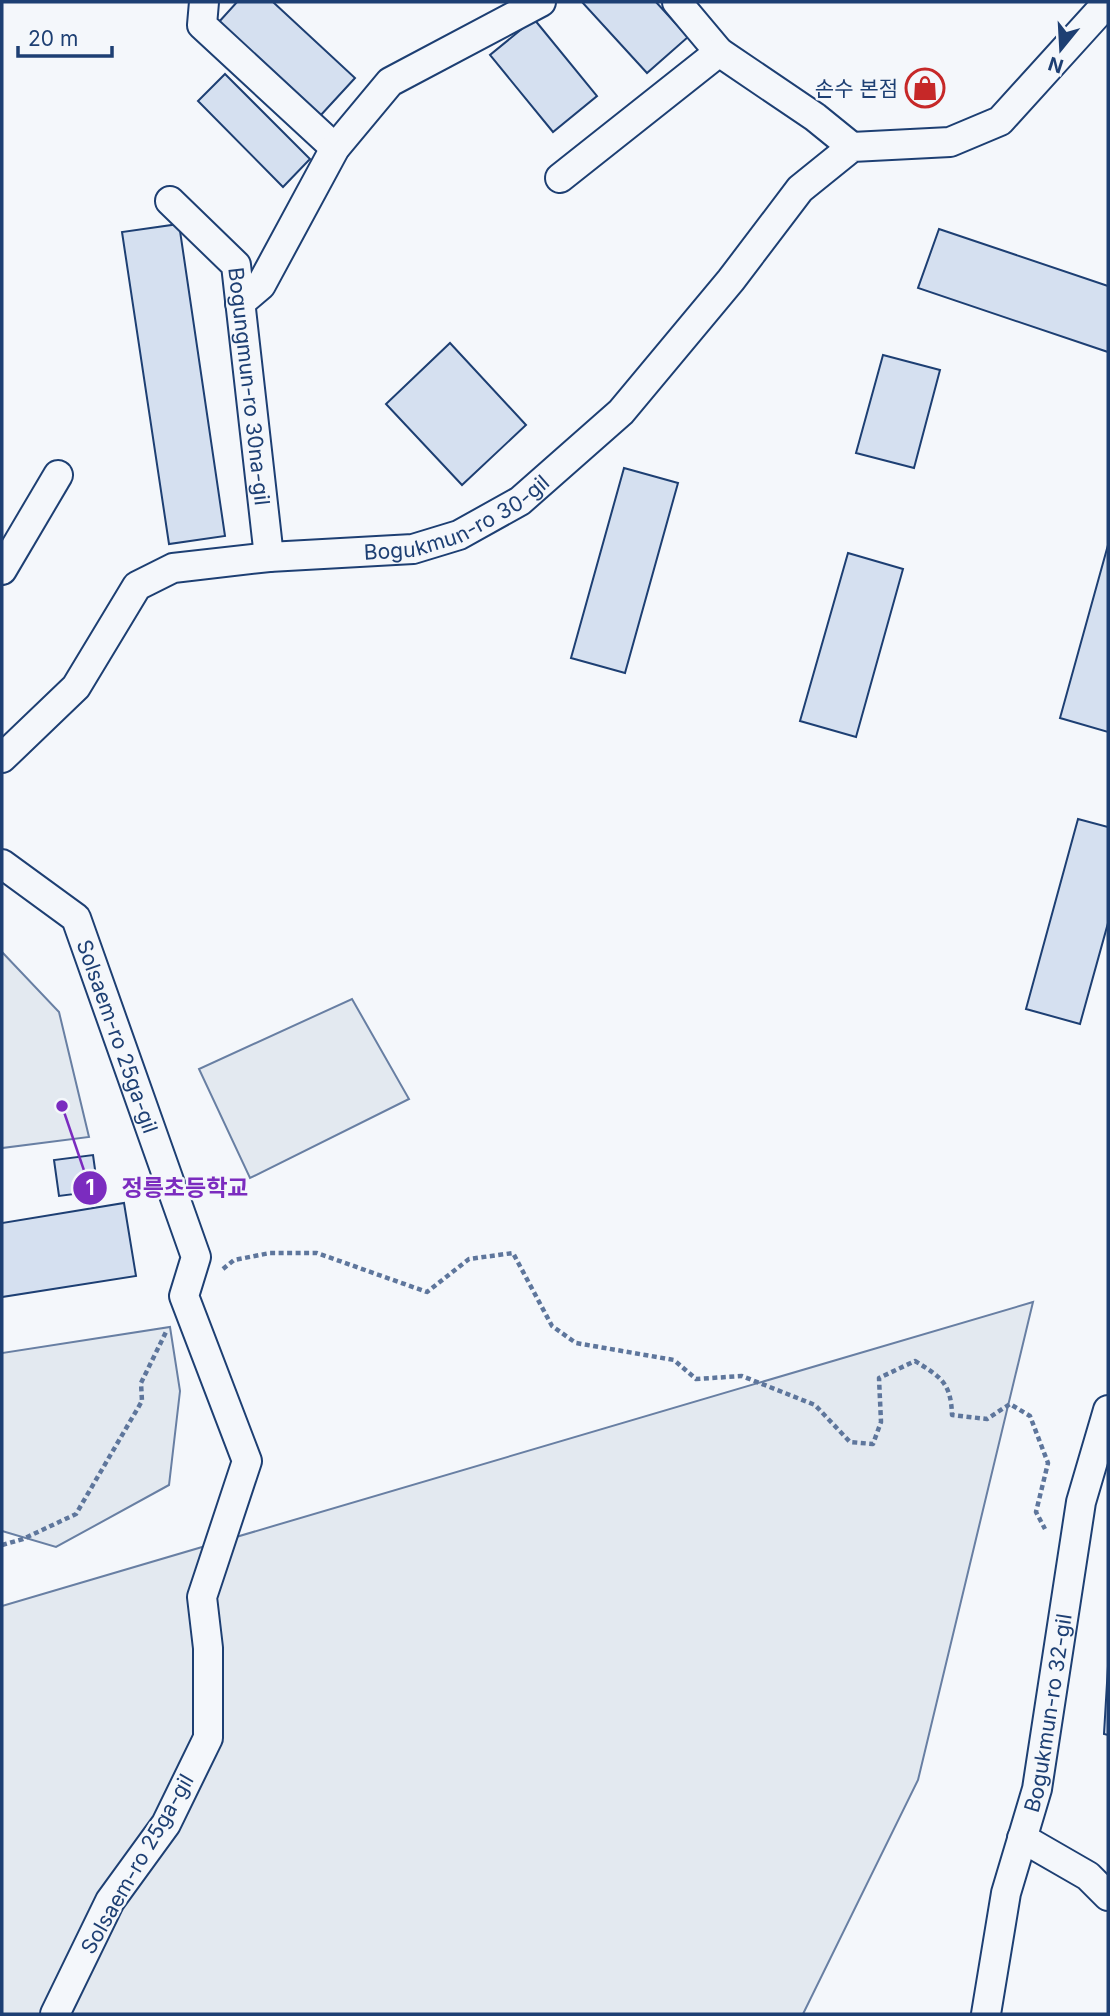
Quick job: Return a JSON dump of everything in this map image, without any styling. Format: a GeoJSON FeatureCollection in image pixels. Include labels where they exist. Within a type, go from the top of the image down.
{"type":"FeatureCollection","features":[{"type":"Feature","properties":{"kind":"street"},"geometry":{"type":"LineString","coordinates":[[204,2],[202,25],[335,148]]}},
{"type":"Feature","properties":{"kind":"street"},"geometry":{"type":"LineString","coordinates":[[240,303],[261,285],[335,148],[390,82],[541,2]]}},
{"type":"Feature","properties":{"kind":"street"},"geometry":{"type":"LineString","coordinates":[[677,2],[719,52],[815,117],[852,147],[950,142],[1000,121],[1108,2]]}},
{"type":"Feature","properties":{"kind":"street"},"geometry":{"type":"LineString","coordinates":[[560,178],[719,52]]}},
{"type":"Feature","properties":{"kind":"street","name":"Bogukmun-ro 30-gil"},"geometry":{"type":"LineString","coordinates":[[2,758],[76,687],[137,586],[173,568],[269,557],[413,549],[459,536],[520,501],[621,412],[731,279],[800,189],[852,147]]}},
{"type":"Feature","properties":{"kind":"street","name":"Bogungmun-ro 30na-gil"},"geometry":{"type":"LineString","coordinates":[[170,201],[236,265],[269,557]]}},
{"type":"Feature","properties":{"kind":"street"},"geometry":{"type":"LineString","coordinates":[[2,570],[58,475]]}},
{"type":"Feature","properties":{"kind":"street","name":"Solsaem-ro 25ga-gil"},"geometry":{"type":"LineString","coordinates":[[3,865],[76,918],[196,1257],[184,1296],[247,1461],[202,1597],[208,1648],[208,1738],[166,1824],[110,1901],[55,2014]]}},
{"type":"Feature","properties":{"kind":"street","name":"Bogukmun-ro 32-gil"},"geometry":{"type":"LineString","coordinates":[[986,2014],[1006,1892],[1037,1789],[1081,1502],[1107,1422]]}},
{"type":"Feature","properties":{"kind":"street"},"geometry":{"type":"LineString","coordinates":[[1022,1838],[1088,1876],[1108,1896]]}},
{"type":"Feature","properties":{"kind":"path"},"geometry":{"type":"LineString","coordinates":[[216,1276],[234,1260],[270,1253],[317,1252],[427,1292],[469,1259],[513,1253],[552,1326],[576,1343],[674,1360],[696,1379],[742,1376],[816,1405],[849,1442],[873,1444],[881,1422],[879,1378],[915,1361],[941,1377],[952,1395],[952,1415],[987,1419],[1010,1404],[1030,1416],[1048,1463],[1036,1512],[1049,1535]]}},
{"type":"Feature","properties":{"kind":"path"},"geometry":{"type":"LineString","coordinates":[[2,1545],[23,1539],[76,1514],[142,1401],[141,1382],[184,1296]]}},
{"type":"Feature","properties":{"kind":"shaded area"},"geometry":{"type":"Polygon","coordinates":[[[2,952],[59,1012],[89,1137],[2,1148],[2,952]]]}},
{"type":"Feature","properties":{"kind":"shaded area"},"geometry":{"type":"Polygon","coordinates":[[[352,999],[409,1099],[250,1178],[199,1069],[352,999]]]}},
{"type":"Feature","properties":{"kind":"shaded area"},"geometry":{"type":"Polygon","coordinates":[[[1033,1302],[918,1780],[803,2014],[2,2014],[2,1606],[1033,1302]]]}},
{"type":"Feature","properties":{"kind":"shaded area"},"geometry":{"type":"Polygon","coordinates":[[[170,1327],[180,1391],[169,1485],[56,1547],[2,1531],[2,1353],[170,1327]]]}},
{"type":"Feature","properties":{"kind":"building"},"geometry":{"type":"Polygon","coordinates":[[[237,2],[273,2],[355,78],[320,116],[218,23],[237,2]]]}},
{"type":"Feature","properties":{"kind":"building"},"geometry":{"type":"Polygon","coordinates":[[[582,2],[656,2],[688,37],[647,73],[582,2]]]}},
{"type":"Feature","properties":{"kind":"building"},"geometry":{"type":"Polygon","coordinates":[[[534,19],[597,96],[553,132],[490,55],[534,19]]]}},
{"type":"Feature","properties":{"kind":"building"},"geometry":{"type":"Polygon","coordinates":[[[225,74],[310,159],[283,187],[198,101],[225,74]]]}},
{"type":"Feature","properties":{"kind":"building"},"geometry":{"type":"Polygon","coordinates":[[[179,224],[225,536],[169,544],[122,232],[179,224]]]}},
{"type":"Feature","properties":{"kind":"building"},"geometry":{"type":"Polygon","coordinates":[[[939,229],[1108,286],[1108,352],[918,288],[939,229]]]}},
{"type":"Feature","properties":{"kind":"building"},"geometry":{"type":"Polygon","coordinates":[[[450,343],[526,425],[462,485],[386,404],[450,343]]]}},
{"type":"Feature","properties":{"kind":"building"},"geometry":{"type":"Polygon","coordinates":[[[883,355],[940,370],[914,468],[856,453],[883,355]]]}},
{"type":"Feature","properties":{"kind":"building"},"geometry":{"type":"Polygon","coordinates":[[[624,468],[678,483],[625,673],[571,658],[624,468]]]}},
{"type":"Feature","properties":{"kind":"building"},"geometry":{"type":"Polygon","coordinates":[[[1108,545],[1108,732],[1060,718],[1108,545]]]}},
{"type":"Feature","properties":{"kind":"building"},"geometry":{"type":"Polygon","coordinates":[[[848,553],[903,569],[856,737],[800,721],[848,553]]]}},
{"type":"Feature","properties":{"kind":"building"},"geometry":{"type":"Polygon","coordinates":[[[1078,819],[1108,827],[1108,923],[1080,1024],[1026,1009],[1078,819]]]}},
{"type":"Feature","properties":{"kind":"building"},"geometry":{"type":"Polygon","coordinates":[[[93,1155],[98,1191],[59,1196],[54,1160],[93,1155]]]}},
{"type":"Feature","properties":{"kind":"building"},"geometry":{"type":"Polygon","coordinates":[[[124,1203],[136,1276],[2,1297],[2,1223],[124,1203]]]}},
{"type":"Feature","properties":{"kind":"building"},"geometry":{"type":"Polygon","coordinates":[[[1108,1666],[1108,1735],[1104,1734],[1108,1666]]]}},
{"type":"Feature","properties":{"kind":"place","name":"손수 본점"},"geometry":{"type":"Point","coordinates":[925,88]}},
{"type":"Feature","properties":{"kind":"place","name":"정릉초등학교"},"geometry":{"type":"Point","coordinates":[62,1106]}}]}
